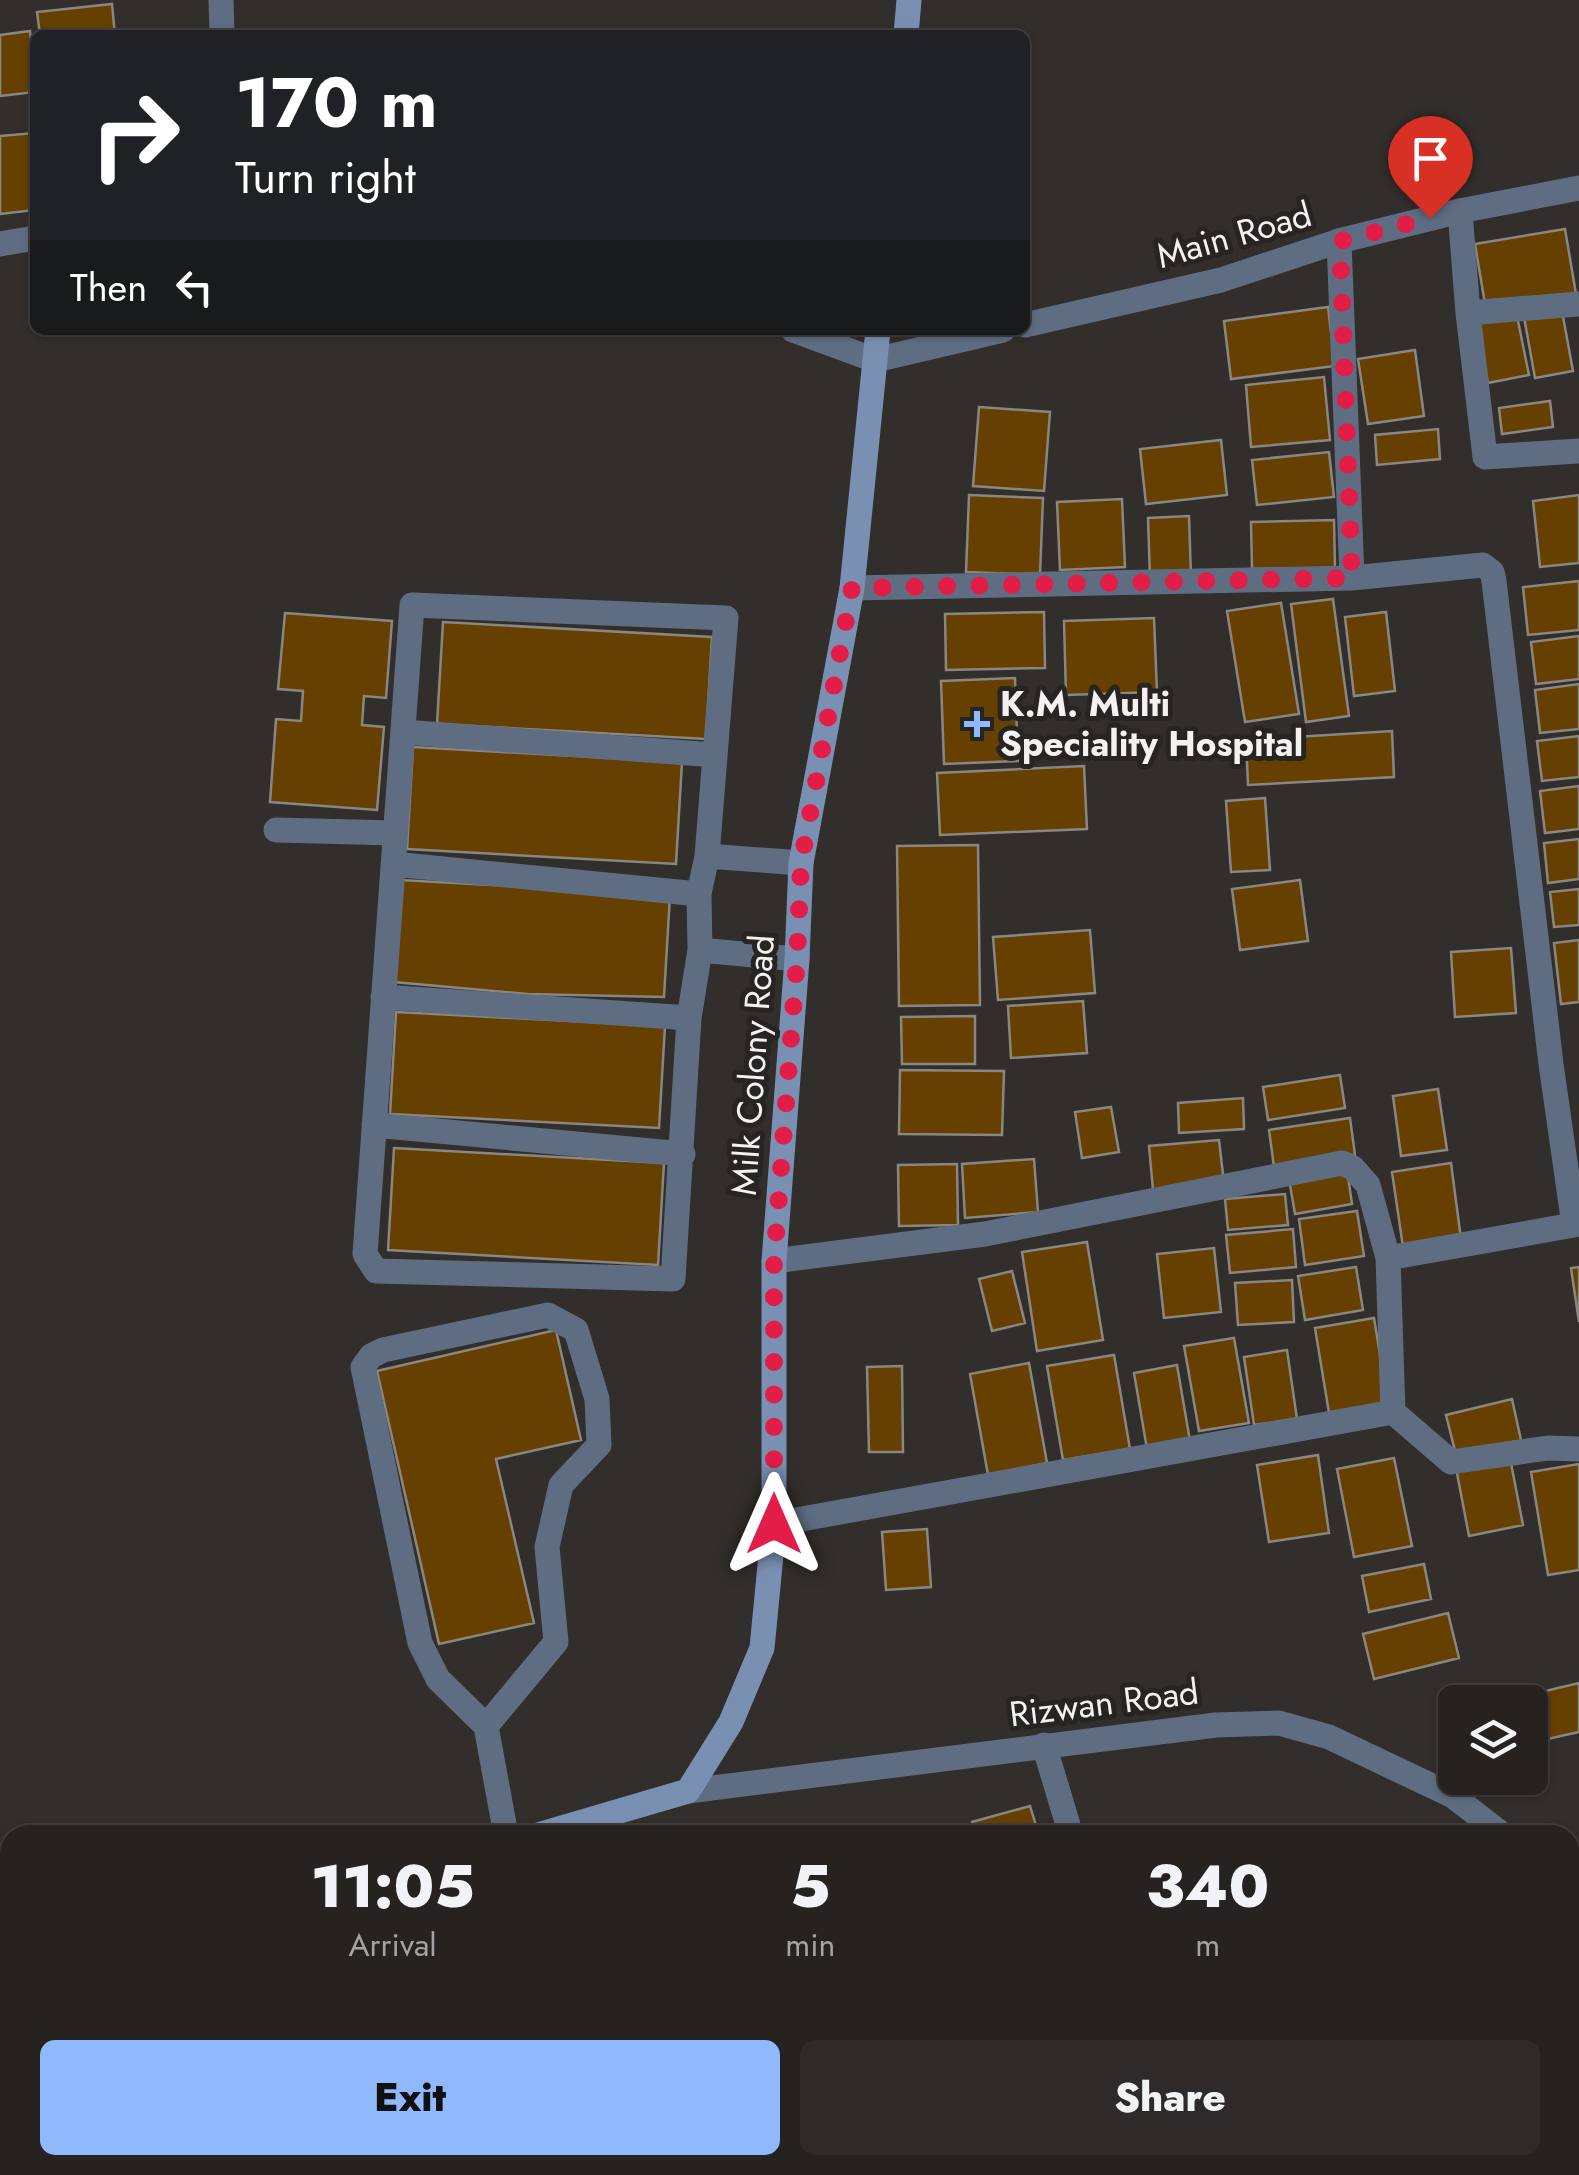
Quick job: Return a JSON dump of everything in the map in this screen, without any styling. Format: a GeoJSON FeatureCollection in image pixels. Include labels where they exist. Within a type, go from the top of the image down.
{"type":"FeatureCollection","features":[{"type":"Feature","properties":{"kind":"main road"},"geometry":{"type":"LineString","coordinates":[[906,30],[909,0]]}},
{"type":"Feature","properties":{"kind":"main road","name":"Milk Colony Road"},"geometry":{"type":"LineString","coordinates":[[688,1791],[731,1722],[762,1648],[774,1524],[774,1261],[801,863],[852,588],[878,335]]}},
{"type":"Feature","properties":{"kind":"main road"},"geometry":{"type":"LineString","coordinates":[[572,1825],[688,1791]]}},
{"type":"Feature","properties":{"kind":"street"},"geometry":{"type":"LineString","coordinates":[[222,0],[222,30]]}},
{"type":"Feature","properties":{"kind":"street","name":"Main Road"},"geometry":{"type":"LineString","coordinates":[[1030,324],[1222,280],[1340,241],[1460,211],[1579,188]]}},
{"type":"Feature","properties":{"kind":"street"},"geometry":{"type":"LineString","coordinates":[[1460,211],[1485,456],[1579,451]]}},
{"type":"Feature","properties":{"kind":"street"},"geometry":{"type":"LineString","coordinates":[[0,244],[30,239]]}},
{"type":"Feature","properties":{"kind":"street"},"geometry":{"type":"LineString","coordinates":[[1340,241],[1352,578]]}},
{"type":"Feature","properties":{"kind":"street"},"geometry":{"type":"LineString","coordinates":[[1468,314],[1579,304]]}},
{"type":"Feature","properties":{"kind":"street"},"geometry":{"type":"LineString","coordinates":[[807,335],[875,360],[982,335]]}},
{"type":"Feature","properties":{"kind":"street"},"geometry":{"type":"LineString","coordinates":[[852,588],[1352,578],[1473,564],[1492,572],[1551,1064],[1576,1224],[1388,1258]]}},
{"type":"Feature","properties":{"kind":"street"},"geometry":{"type":"LineString","coordinates":[[412,605],[726,618],[700,894],[700,950],[690,1018],[673,1279],[376,1272],[365,1254],[403,732],[412,605]]}},
{"type":"Feature","properties":{"kind":"street"},"geometry":{"type":"LineString","coordinates":[[403,732],[715,755]]}},
{"type":"Feature","properties":{"kind":"street"},"geometry":{"type":"LineString","coordinates":[[276,830],[395,833]]}},
{"type":"Feature","properties":{"kind":"street"},"geometry":{"type":"LineString","coordinates":[[706,856],[801,863]]}},
{"type":"Feature","properties":{"kind":"street"},"geometry":{"type":"LineString","coordinates":[[393,864],[700,894]]}},
{"type":"Feature","properties":{"kind":"street"},"geometry":{"type":"LineString","coordinates":[[700,950],[797,959]]}},
{"type":"Feature","properties":{"kind":"street"},"geometry":{"type":"LineString","coordinates":[[383,997],[690,1018]]}},
{"type":"Feature","properties":{"kind":"street"},"geometry":{"type":"LineString","coordinates":[[374,1126],[683,1154]]}},
{"type":"Feature","properties":{"kind":"street"},"geometry":{"type":"LineString","coordinates":[[774,1261],[985,1234],[1342,1163],[1353,1168],[1368,1186],[1388,1258],[1393,1412],[1451,1462],[1548,1448],[1579,1449]]}},
{"type":"Feature","properties":{"kind":"street"},"geometry":{"type":"LineString","coordinates":[[486,1726],[556,1642],[548,1547],[560,1485],[599,1445],[597,1400],[576,1330],[548,1315],[383,1350],[371,1356],[363,1368],[420,1643],[438,1679],[486,1726],[504,1825]]}},
{"type":"Feature","properties":{"kind":"street"},"geometry":{"type":"LineString","coordinates":[[774,1524],[1393,1412]]}},
{"type":"Feature","properties":{"kind":"street","name":"Rizwan Road"},"geometry":{"type":"LineString","coordinates":[[688,1791],[1216,1725],[1279,1723],[1376,1756],[1453,1796],[1489,1825]]}},
{"type":"Feature","properties":{"kind":"street"},"geometry":{"type":"LineString","coordinates":[[1044,1746],[1067,1825]]}},
{"type":"Feature","properties":{"kind":"building"},"geometry":{"type":"Polygon","coordinates":[[[112,4],[115,30],[39,30],[37,12],[112,4]]]}},
{"type":"Feature","properties":{"kind":"building"},"geometry":{"type":"Polygon","coordinates":[[[30,31],[30,93],[0,96],[0,35],[30,31]]]}},
{"type":"Feature","properties":{"kind":"building"},"geometry":{"type":"Polygon","coordinates":[[[30,133],[30,211],[0,214],[0,136],[30,133]]]}},
{"type":"Feature","properties":{"kind":"building"},"geometry":{"type":"Polygon","coordinates":[[[1565,229],[1576,294],[1486,310],[1475,244],[1565,229]]]}},
{"type":"Feature","properties":{"kind":"building"},"geometry":{"type":"Polygon","coordinates":[[[1328,307],[1335,366],[1231,379],[1224,321],[1328,307]]]}},
{"type":"Feature","properties":{"kind":"building"},"geometry":{"type":"Polygon","coordinates":[[[1562,311],[1573,371],[1535,378],[1524,317],[1562,311]]]}},
{"type":"Feature","properties":{"kind":"building"},"geometry":{"type":"Polygon","coordinates":[[[1517,316],[1529,375],[1488,383],[1476,324],[1517,316]]]}},
{"type":"Feature","properties":{"kind":"building"},"geometry":{"type":"Polygon","coordinates":[[[1415,350],[1424,416],[1368,424],[1358,359],[1415,350]]]}},
{"type":"Feature","properties":{"kind":"building"},"geometry":{"type":"Polygon","coordinates":[[[1324,377],[1330,440],[1251,447],[1246,385],[1324,377]]]}},
{"type":"Feature","properties":{"kind":"building"},"geometry":{"type":"Polygon","coordinates":[[[1550,401],[1553,427],[1502,434],[1499,408],[1550,401]]]}},
{"type":"Feature","properties":{"kind":"building"},"geometry":{"type":"Polygon","coordinates":[[[979,407],[1050,412],[1044,491],[973,486],[979,407]]]}},
{"type":"Feature","properties":{"kind":"building"},"geometry":{"type":"Polygon","coordinates":[[[1438,429],[1440,459],[1377,465],[1375,435],[1438,429]]]}},
{"type":"Feature","properties":{"kind":"building"},"geometry":{"type":"Polygon","coordinates":[[[1221,440],[1227,495],[1146,504],[1140,449],[1221,440]]]}},
{"type":"Feature","properties":{"kind":"building"},"geometry":{"type":"Polygon","coordinates":[[[1329,452],[1334,497],[1257,505],[1252,460],[1329,452]]]}},
{"type":"Feature","properties":{"kind":"building"},"geometry":{"type":"Polygon","coordinates":[[[969,495],[1043,498],[1040,575],[966,572],[969,495]]]}},
{"type":"Feature","properties":{"kind":"building"},"geometry":{"type":"Polygon","coordinates":[[[1579,495],[1579,563],[1540,567],[1533,501],[1579,495]]]}},
{"type":"Feature","properties":{"kind":"building"},"geometry":{"type":"Polygon","coordinates":[[[1122,499],[1125,567],[1060,570],[1057,502],[1122,499]]]}},
{"type":"Feature","properties":{"kind":"building"},"geometry":{"type":"Polygon","coordinates":[[[1189,516],[1191,577],[1150,579],[1148,518],[1189,516]]]}},
{"type":"Feature","properties":{"kind":"building"},"geometry":{"type":"Polygon","coordinates":[[[1334,520],[1335,568],[1252,569],[1251,522],[1334,520]]]}},
{"type":"Feature","properties":{"kind":"building"},"geometry":{"type":"Polygon","coordinates":[[[1579,581],[1579,630],[1528,635],[1523,587],[1579,581]]]}},
{"type":"Feature","properties":{"kind":"building"},"geometry":{"type":"Polygon","coordinates":[[[1333,599],[1349,716],[1306,722],[1291,604],[1333,599]]]}},
{"type":"Feature","properties":{"kind":"building"},"geometry":{"type":"Polygon","coordinates":[[[1281,603],[1299,714],[1245,722],[1227,611],[1281,603]]]}},
{"type":"Feature","properties":{"kind":"building"},"geometry":{"type":"Polygon","coordinates":[[[1044,612],[1045,668],[946,670],[945,614],[1044,612]]]}},
{"type":"Feature","properties":{"kind":"building"},"geometry":{"type":"Polygon","coordinates":[[[1386,612],[1395,691],[1354,696],[1345,617],[1386,612]]]}},
{"type":"Feature","properties":{"kind":"building"},"geometry":{"type":"Polygon","coordinates":[[[285,613],[392,621],[386,698],[364,696],[362,725],[384,727],[377,810],[270,802],[276,719],[301,721],[303,691],[278,689],[285,613]]]}},
{"type":"Feature","properties":{"kind":"building"},"geometry":{"type":"Polygon","coordinates":[[[1154,618],[1157,692],[1066,695],[1064,621],[1154,618]]]}},
{"type":"Feature","properties":{"kind":"building"},"geometry":{"type":"Polygon","coordinates":[[[443,622],[712,637],[706,739],[437,724],[443,622]]]}},
{"type":"Feature","properties":{"kind":"building"},"geometry":{"type":"Polygon","coordinates":[[[1579,636],[1579,679],[1536,684],[1531,642],[1579,636]]]}},
{"type":"Feature","properties":{"kind":"building"},"geometry":{"type":"Polygon","coordinates":[[[1015,678],[1018,761],[944,764],[941,681],[1015,678]]]}},
{"type":"Feature","properties":{"kind":"building"},"geometry":{"type":"Polygon","coordinates":[[[1579,684],[1579,729],[1540,733],[1535,690],[1579,684]]]}},
{"type":"Feature","properties":{"kind":"building"},"geometry":{"type":"Polygon","coordinates":[[[1392,731],[1394,777],[1248,785],[1246,740],[1392,731]]]}},
{"type":"Feature","properties":{"kind":"building"},"geometry":{"type":"Polygon","coordinates":[[[1579,736],[1579,777],[1542,781],[1537,741],[1579,736]]]}},
{"type":"Feature","properties":{"kind":"building"},"geometry":{"type":"Polygon","coordinates":[[[413,747],[682,762],[676,864],[407,849],[413,747]]]}},
{"type":"Feature","properties":{"kind":"building"},"geometry":{"type":"Polygon","coordinates":[[[1084,766],[1087,829],[940,835],[937,773],[1084,766]]]}},
{"type":"Feature","properties":{"kind":"building"},"geometry":{"type":"Polygon","coordinates":[[[1579,786],[1579,829],[1545,833],[1540,791],[1579,786]]]}},
{"type":"Feature","properties":{"kind":"building"},"geometry":{"type":"Polygon","coordinates":[[[1265,798],[1270,870],[1231,872],[1226,801],[1265,798]]]}},
{"type":"Feature","properties":{"kind":"building"},"geometry":{"type":"Polygon","coordinates":[[[1579,839],[1579,879],[1548,883],[1544,843],[1579,839]]]}},
{"type":"Feature","properties":{"kind":"building"},"geometry":{"type":"Polygon","coordinates":[[[978,845],[980,1005],[899,1006],[897,846],[978,845]]]}},
{"type":"Feature","properties":{"kind":"building"},"geometry":{"type":"Polygon","coordinates":[[[400,880],[670,895],[664,997],[527,994],[394,982],[400,880]]]}},
{"type":"Feature","properties":{"kind":"building"},"geometry":{"type":"Polygon","coordinates":[[[1300,880],[1308,941],[1240,950],[1232,889],[1300,880]]]}},
{"type":"Feature","properties":{"kind":"building"},"geometry":{"type":"Polygon","coordinates":[[[1579,889],[1579,925],[1554,927],[1550,892],[1579,889]]]}},
{"type":"Feature","properties":{"kind":"building"},"geometry":{"type":"Polygon","coordinates":[[[1090,930],[1095,993],[998,1000],[993,937],[1090,930]]]}},
{"type":"Feature","properties":{"kind":"building"},"geometry":{"type":"Polygon","coordinates":[[[1579,940],[1579,1002],[1561,1004],[1554,943],[1579,940]]]}},
{"type":"Feature","properties":{"kind":"building"},"geometry":{"type":"Polygon","coordinates":[[[1511,948],[1516,1013],[1455,1017],[1451,952],[1511,948]]]}},
{"type":"Feature","properties":{"kind":"building"},"geometry":{"type":"Polygon","coordinates":[[[1083,1001],[1087,1053],[1011,1058],[1008,1006],[1083,1001]]]}},
{"type":"Feature","properties":{"kind":"building"},"geometry":{"type":"Polygon","coordinates":[[[396,1012],[665,1026],[659,1128],[390,1114],[396,1012]]]}},
{"type":"Feature","properties":{"kind":"building"},"geometry":{"type":"Polygon","coordinates":[[[975,1016],[975,1064],[902,1064],[901,1017],[975,1016]]]}},
{"type":"Feature","properties":{"kind":"building"},"geometry":{"type":"Polygon","coordinates":[[[900,1070],[1004,1071],[1002,1135],[899,1134],[900,1070]]]}},
{"type":"Feature","properties":{"kind":"building"},"geometry":{"type":"Polygon","coordinates":[[[1340,1075],[1345,1108],[1268,1120],[1263,1087],[1340,1075]]]}},
{"type":"Feature","properties":{"kind":"building"},"geometry":{"type":"Polygon","coordinates":[[[1438,1089],[1447,1150],[1401,1156],[1393,1096],[1438,1089]]]}},
{"type":"Feature","properties":{"kind":"building"},"geometry":{"type":"Polygon","coordinates":[[[1243,1098],[1244,1129],[1179,1133],[1178,1103],[1243,1098]]]}},
{"type":"Feature","properties":{"kind":"building"},"geometry":{"type":"Polygon","coordinates":[[[1111,1107],[1119,1152],[1082,1158],[1075,1112],[1111,1107]]]}},
{"type":"Feature","properties":{"kind":"building"},"geometry":{"type":"Polygon","coordinates":[[[1350,1118],[1355,1155],[1274,1167],[1269,1130],[1350,1118]]]}},
{"type":"Feature","properties":{"kind":"building"},"geometry":{"type":"Polygon","coordinates":[[[1219,1140],[1224,1183],[1153,1190],[1149,1146],[1219,1140]]]}},
{"type":"Feature","properties":{"kind":"building"},"geometry":{"type":"Polygon","coordinates":[[[394,1148],[664,1163],[658,1265],[388,1250],[394,1148]]]}},
{"type":"Feature","properties":{"kind":"building"},"geometry":{"type":"Polygon","coordinates":[[[1034,1159],[1038,1212],[965,1218],[962,1164],[1034,1159]]]}},
{"type":"Feature","properties":{"kind":"building"},"geometry":{"type":"Polygon","coordinates":[[[1451,1163],[1461,1239],[1403,1247],[1392,1172],[1451,1163]]]}},
{"type":"Feature","properties":{"kind":"building"},"geometry":{"type":"Polygon","coordinates":[[[957,1164],[958,1225],[899,1226],[898,1165],[957,1164]]]}},
{"type":"Feature","properties":{"kind":"building"},"geometry":{"type":"Polygon","coordinates":[[[1347,1169],[1352,1204],[1295,1214],[1289,1179],[1347,1169]]]}},
{"type":"Feature","properties":{"kind":"building"},"geometry":{"type":"Polygon","coordinates":[[[1285,1194],[1288,1225],[1228,1230],[1225,1199],[1285,1194]]]}},
{"type":"Feature","properties":{"kind":"building"},"geometry":{"type":"Polygon","coordinates":[[[1357,1211],[1364,1256],[1305,1265],[1299,1219],[1357,1211]]]}},
{"type":"Feature","properties":{"kind":"building"},"geometry":{"type":"Polygon","coordinates":[[[1293,1229],[1296,1267],[1230,1273],[1226,1235],[1293,1229]]]}},
{"type":"Feature","properties":{"kind":"building"},"geometry":{"type":"Polygon","coordinates":[[[1087,1242],[1103,1340],[1037,1351],[1022,1252],[1087,1242]]]}},
{"type":"Feature","properties":{"kind":"building"},"geometry":{"type":"Polygon","coordinates":[[[1214,1248],[1221,1312],[1164,1318],[1157,1254],[1214,1248]]]}},
{"type":"Feature","properties":{"kind":"building"},"geometry":{"type":"Polygon","coordinates":[[[1356,1267],[1363,1310],[1305,1320],[1298,1276],[1356,1267]]]}},
{"type":"Feature","properties":{"kind":"building"},"geometry":{"type":"Polygon","coordinates":[[[1579,1267],[1579,1322],[1571,1268],[1579,1267]]]}},
{"type":"Feature","properties":{"kind":"building"},"geometry":{"type":"Polygon","coordinates":[[[1012,1271],[1025,1323],[992,1331],[979,1279],[1012,1271]]]}},
{"type":"Feature","properties":{"kind":"building"},"geometry":{"type":"Polygon","coordinates":[[[1292,1280],[1294,1322],[1238,1325],[1235,1283],[1292,1280]]]}},
{"type":"Feature","properties":{"kind":"building"},"geometry":{"type":"Polygon","coordinates":[[[1374,1318],[1388,1403],[1329,1413],[1315,1328],[1374,1318]]]}},
{"type":"Feature","properties":{"kind":"building"},"geometry":{"type":"Polygon","coordinates":[[[556,1330],[581,1440],[496,1459],[534,1623],[439,1644],[377,1371],[556,1330]]]}},
{"type":"Feature","properties":{"kind":"building"},"geometry":{"type":"Polygon","coordinates":[[[1234,1338],[1249,1423],[1199,1431],[1184,1346],[1234,1338]]]}},
{"type":"Feature","properties":{"kind":"building"},"geometry":{"type":"Polygon","coordinates":[[[1287,1350],[1297,1419],[1254,1425],[1244,1357],[1287,1350]]]}},
{"type":"Feature","properties":{"kind":"building"},"geometry":{"type":"Polygon","coordinates":[[[1114,1355],[1130,1449],[1063,1460],[1047,1366],[1114,1355]]]}},
{"type":"Feature","properties":{"kind":"building"},"geometry":{"type":"Polygon","coordinates":[[[1029,1363],[1047,1463],[988,1475],[970,1374],[1029,1363]]]}},
{"type":"Feature","properties":{"kind":"building"},"geometry":{"type":"Polygon","coordinates":[[[1177,1365],[1190,1441],[1147,1449],[1134,1373],[1177,1365]]]}},
{"type":"Feature","properties":{"kind":"building"},"geometry":{"type":"Polygon","coordinates":[[[902,1366],[903,1452],[869,1452],[867,1367],[902,1366]]]}},
{"type":"Feature","properties":{"kind":"building"},"geometry":{"type":"Polygon","coordinates":[[[1512,1399],[1521,1440],[1456,1455],[1446,1415],[1512,1399]]]}},
{"type":"Feature","properties":{"kind":"building"},"geometry":{"type":"Polygon","coordinates":[[[1318,1455],[1329,1533],[1269,1542],[1257,1465],[1318,1455]]]}},
{"type":"Feature","properties":{"kind":"building"},"geometry":{"type":"Polygon","coordinates":[[[1394,1458],[1412,1546],[1354,1557],[1337,1469],[1394,1458]]]}},
{"type":"Feature","properties":{"kind":"building"},"geometry":{"type":"Polygon","coordinates":[[[1510,1458],[1523,1525],[1469,1536],[1456,1468],[1510,1458]]]}},
{"type":"Feature","properties":{"kind":"building"},"geometry":{"type":"Polygon","coordinates":[[[1579,1464],[1579,1570],[1548,1575],[1531,1472],[1579,1464]]]}},
{"type":"Feature","properties":{"kind":"building"},"geometry":{"type":"Polygon","coordinates":[[[927,1529],[931,1587],[886,1590],[882,1532],[927,1529]]]}},
{"type":"Feature","properties":{"kind":"building"},"geometry":{"type":"Polygon","coordinates":[[[1424,1564],[1431,1599],[1369,1612],[1362,1576],[1424,1564]]]}},
{"type":"Feature","properties":{"kind":"building"},"geometry":{"type":"Polygon","coordinates":[[[1448,1613],[1459,1658],[1374,1679],[1363,1634],[1448,1613]]]}},
{"type":"Feature","properties":{"kind":"building"},"geometry":{"type":"Polygon","coordinates":[[[1579,1683],[1579,1732],[1548,1739],[1548,1690],[1579,1683]]]}},
{"type":"Feature","properties":{"kind":"building"},"geometry":{"type":"Polygon","coordinates":[[[1030,1806],[1036,1825],[973,1825],[972,1822],[1030,1806]]]}},
{"type":"Feature","properties":{"kind":"place","name":"K.M. Multi Speciality Hospital"},"geometry":{"type":"Point","coordinates":[977,724]}},
{"type":"Feature","properties":{"kind":"route"},"geometry":{"type":"LineString","coordinates":[[774,1524],[774,1261],[801,863],[852,588],[1352,578],[1340,241],[1430,218]]}}]}
